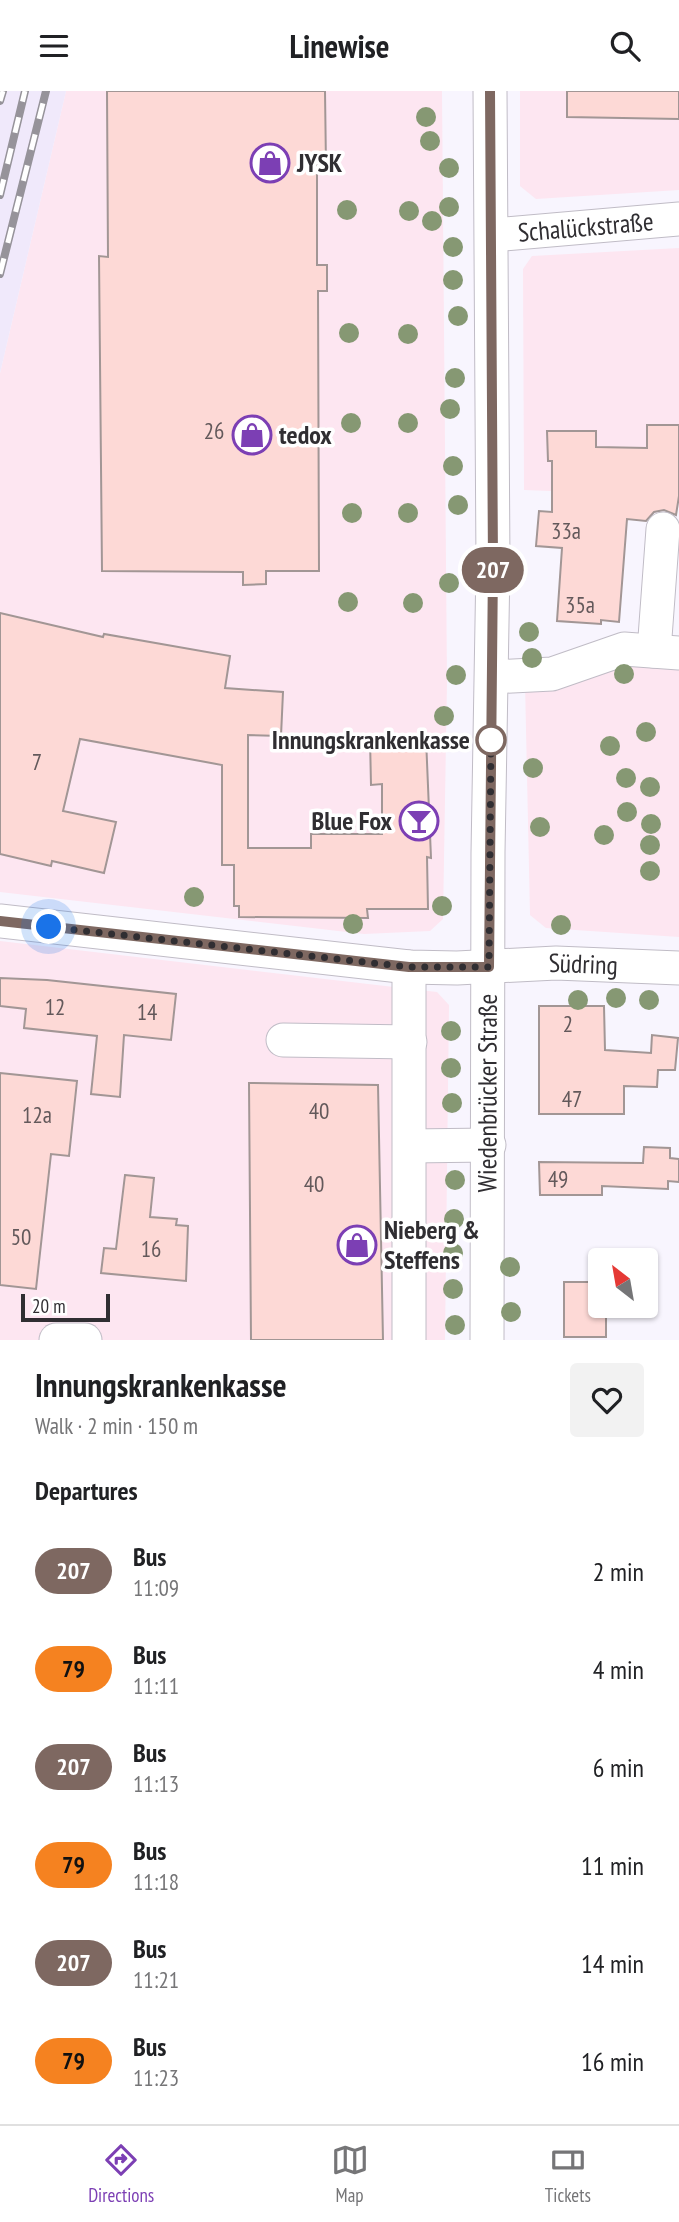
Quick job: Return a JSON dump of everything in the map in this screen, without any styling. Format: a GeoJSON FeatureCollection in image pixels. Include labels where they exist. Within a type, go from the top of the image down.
{"type":"FeatureCollection","features":[{"type":"Feature","properties":{"kind":"street","name":"Wiedenbrücker Straße"},"geometry":{"type":"LineString","coordinates":[[487,1340],[492,677],[491,91]]}},
{"type":"Feature","properties":{"kind":"street","name":"Schalückstraße"},"geometry":{"type":"LineString","coordinates":[[493,235],[679,219]]}},
{"type":"Feature","properties":{"kind":"street"},"geometry":{"type":"LineString","coordinates":[[492,677],[552,674],[624,649],[667,652],[663,529]]}},
{"type":"Feature","properties":{"kind":"street","name":"Südring"},"geometry":{"type":"LineString","coordinates":[[0,921],[409,967],[489,967],[556,963],[679,968]]}},
{"type":"Feature","properties":{"kind":"street"},"geometry":{"type":"LineString","coordinates":[[409,967],[410,1340]]}},
{"type":"Feature","properties":{"kind":"street"},"geometry":{"type":"LineString","coordinates":[[283,1040],[410,1042]]}},
{"type":"Feature","properties":{"kind":"street"},"geometry":{"type":"LineString","coordinates":[[410,1146],[489,1145]]}},
{"type":"Feature","properties":{"kind":"street"},"geometry":{"type":"LineString","coordinates":[[57,1340],[85,1340]]}},
{"type":"Feature","properties":{"kind":"shaded area"},"geometry":{"type":"Polygon","coordinates":[[[0,91],[66,91],[0,373],[0,91]]]}},
{"type":"Feature","properties":{"kind":"shaded area"},"geometry":{"type":"Polygon","coordinates":[[[66,91],[442,91],[447,682],[443,919],[430,931],[364,934],[0,892],[0,373],[66,91]]]}},
{"type":"Feature","properties":{"kind":"shaded area"},"geometry":{"type":"Polygon","coordinates":[[[520,91],[679,91],[679,190],[536,199],[520,186],[520,91]]]}},
{"type":"Feature","properties":{"kind":"shaded area"},"geometry":{"type":"Polygon","coordinates":[[[679,248],[679,496],[524,490],[523,269],[532,256],[679,248]]]}},
{"type":"Feature","properties":{"kind":"shaded area"},"geometry":{"type":"Polygon","coordinates":[[[623,662],[679,666],[679,937],[546,928],[530,915],[525,683],[623,662]]]}},
{"type":"Feature","properties":{"kind":"shaded area"},"geometry":{"type":"Polygon","coordinates":[[[0,941],[437,992],[449,1005],[445,1340],[0,1340],[0,941]]]}},
{"type":"Feature","properties":{"kind":"building"},"geometry":{"type":"Polygon","coordinates":[[[107,91],[325,91],[326,166],[317,165],[317,265],[327,265],[327,291],[318,291],[319,571],[266,571],[266,584],[243,585],[243,572],[102,571],[99,256],[108,257],[107,91]]]}},
{"type":"Feature","properties":{"kind":"building"},"geometry":{"type":"Polygon","coordinates":[[[567,91],[679,91],[679,119],[567,117],[567,91]]]}},
{"type":"Feature","properties":{"kind":"building"},"geometry":{"type":"Polygon","coordinates":[[[647,425],[679,425],[679,496],[676,515],[664,510],[654,512],[646,521],[627,519],[619,622],[601,620],[601,624],[557,621],[562,548],[536,546],[539,511],[552,512],[552,461],[548,461],[547,431],[596,431],[596,447],[647,448],[647,425]]]}},
{"type":"Feature","properties":{"kind":"building"},"geometry":{"type":"Polygon","coordinates":[[[0,613],[103,637],[104,634],[230,656],[225,688],[283,692],[281,736],[248,735],[248,848],[311,848],[311,834],[382,834],[382,784],[371,785],[370,739],[426,738],[431,858],[427,857],[428,909],[367,909],[368,918],[239,917],[239,906],[234,906],[234,865],[222,865],[222,765],[80,739],[63,811],[116,822],[104,873],[52,861],[51,866],[0,854],[0,613]]]}},
{"type":"Feature","properties":{"kind":"building"},"geometry":{"type":"Polygon","coordinates":[[[0,978],[47,980],[176,994],[171,1040],[124,1035],[120,1097],[91,1094],[97,1036],[24,1028],[26,1009],[0,1006],[0,978]]]}},
{"type":"Feature","properties":{"kind":"building"},"geometry":{"type":"Polygon","coordinates":[[[539,1006],[604,1006],[605,1050],[651,1053],[652,1035],[678,1038],[675,1070],[658,1070],[657,1087],[624,1086],[624,1114],[539,1114],[539,1006]]]}},
{"type":"Feature","properties":{"kind":"building"},"geometry":{"type":"Polygon","coordinates":[[[0,1073],[77,1081],[69,1156],[51,1154],[36,1289],[0,1285],[0,1073]]]}},
{"type":"Feature","properties":{"kind":"building"},"geometry":{"type":"Polygon","coordinates":[[[249,1083],[378,1085],[383,1340],[251,1340],[249,1083]]]}},
{"type":"Feature","properties":{"kind":"building"},"geometry":{"type":"Polygon","coordinates":[[[644,1147],[670,1148],[670,1158],[679,1159],[679,1182],[668,1181],[668,1189],[602,1186],[602,1195],[540,1195],[539,1162],[643,1163],[644,1147]]]}},
{"type":"Feature","properties":{"kind":"building"},"geometry":{"type":"Polygon","coordinates":[[[125,1175],[154,1178],[150,1217],[177,1219],[176,1225],[188,1226],[186,1281],[101,1273],[104,1248],[116,1249],[125,1175]]]}},
{"type":"Feature","properties":{"kind":"building"},"geometry":{"type":"Polygon","coordinates":[[[564,1282],[588,1282],[588,1318],[606,1318],[606,1337],[564,1337],[564,1282]]]}},
{"type":"Feature","properties":{"kind":"railway"},"geometry":{"type":"LineString","coordinates":[[0,101],[3,91]]}},
{"type":"Feature","properties":{"kind":"railway"},"geometry":{"type":"LineString","coordinates":[[0,195],[25,91]]}},
{"type":"Feature","properties":{"kind":"railway"},"geometry":{"type":"LineString","coordinates":[[0,274],[46,91]]}},
{"type":"Feature","properties":{"kind":"bus line","name":"207"},"geometry":{"type":"LineString","coordinates":[[0,921],[409,967],[489,967],[488,853],[493,565],[490,91]]}},
{"type":"Feature","properties":{"kind":"place","name":"JYSK"},"geometry":{"type":"Point","coordinates":[270,163]}},
{"type":"Feature","properties":{"kind":"place","name":"tedox"},"geometry":{"type":"Point","coordinates":[252,435]}},
{"type":"Feature","properties":{"kind":"place","name":"Innungskrankenkasse"},"geometry":{"type":"Point","coordinates":[491,740]}},
{"type":"Feature","properties":{"kind":"place","name":"Blue Fox"},"geometry":{"type":"Point","coordinates":[419,821]}},
{"type":"Feature","properties":{"kind":"place","name":"Nieberg & Steffens"},"geometry":{"type":"Point","coordinates":[357,1245]}},
{"type":"Feature","properties":{"kind":"route"},"geometry":{"type":"LineString","coordinates":[[49,927],[409,967],[489,967],[491,740]]}}]}
